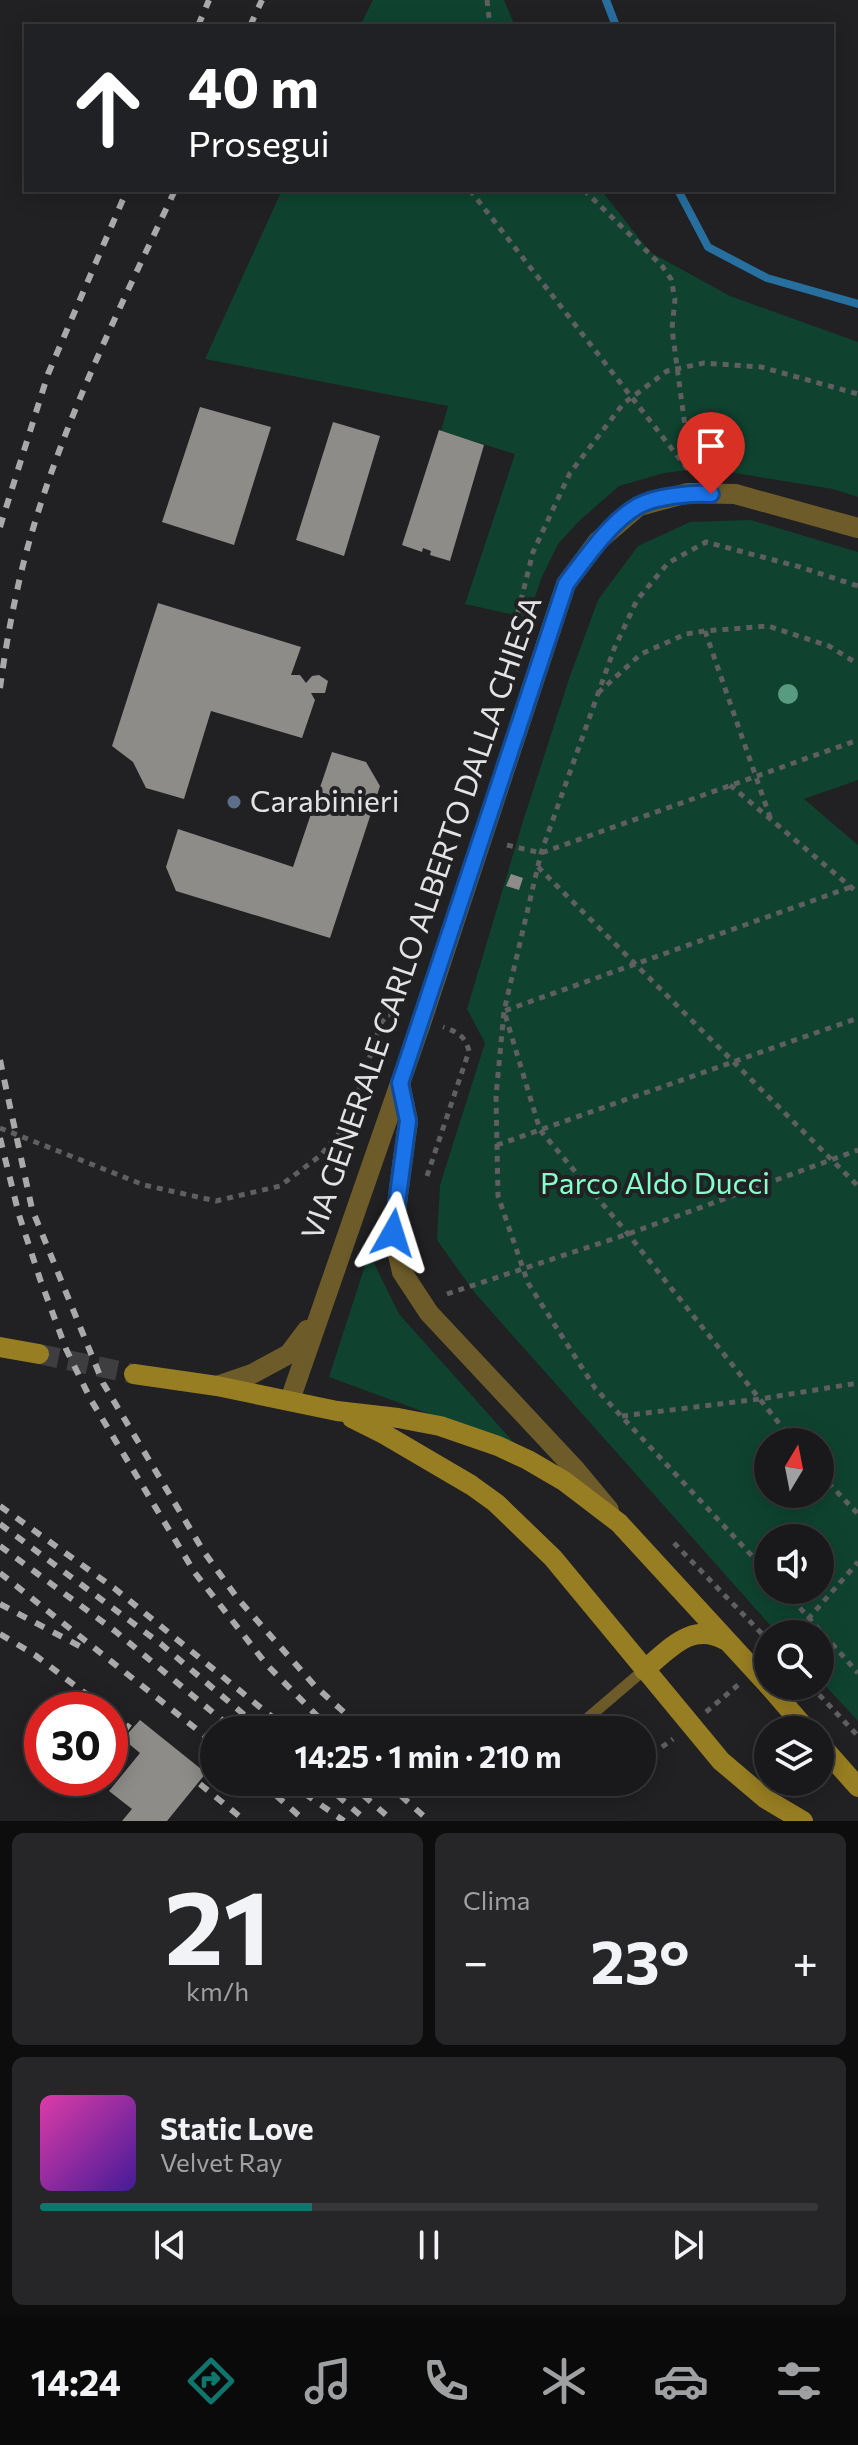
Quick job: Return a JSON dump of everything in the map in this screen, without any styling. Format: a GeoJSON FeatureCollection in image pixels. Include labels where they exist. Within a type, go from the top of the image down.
{"type":"FeatureCollection","features":[{"type":"Feature","properties":{"kind":"main road"},"geometry":{"type":"LineString","coordinates":[[0,1347],[39,1354]]}},
{"type":"Feature","properties":{"kind":"main road"},"geometry":{"type":"LineString","coordinates":[[134,1374],[217,1386],[337,1411],[440,1426],[498,1446],[564,1481],[619,1523],[754,1670]]}},
{"type":"Feature","properties":{"kind":"main road"},"geometry":{"type":"LineString","coordinates":[[337,1411],[384,1434],[496,1503],[553,1558],[690,1725],[747,1785],[803,1821]]}},
{"type":"Feature","properties":{"kind":"main road"},"geometry":{"type":"LineString","coordinates":[[644,1670],[685,1636],[695,1632],[717,1636],[729,1643]]}},
{"type":"Feature","properties":{"kind":"main road"},"geometry":{"type":"LineString","coordinates":[[781,1700],[795,1716]]}},
{"type":"Feature","properties":{"kind":"main road"},"geometry":{"type":"LineString","coordinates":[[834,1760],[858,1787]]}},
{"type":"Feature","properties":{"kind":"street","name":"VIA GENERALE CARLO ALBERTO DALLA CHIESA"},"geometry":{"type":"LineString","coordinates":[[290,1400],[400,1083],[566,584],[598,541],[639,506],[688,493],[735,494],[858,528]]}},
{"type":"Feature","properties":{"kind":"street"},"geometry":{"type":"LineString","coordinates":[[400,1083],[408,1121],[393,1233],[402,1272],[429,1313],[574,1468],[619,1523]]}},
{"type":"Feature","properties":{"kind":"street","name":"VIA GENERALE CARLO ALBERTO DALLA CHIESA"},"geometry":{"type":"LineString","coordinates":[[217,1386],[252,1374],[289,1354],[320,1314]]}},
{"type":"Feature","properties":{"kind":"lane"},"geometry":{"type":"LineString","coordinates":[[590,1716],[644,1670]]}},
{"type":"Feature","properties":{"kind":"path"},"geometry":{"type":"LineString","coordinates":[[487,0],[490,24]]}},
{"type":"Feature","properties":{"kind":"path"},"geometry":{"type":"LineString","coordinates":[[472,192],[691,472],[676,369],[672,329],[675,299],[671,279],[662,266],[586,192]]}},
{"type":"Feature","properties":{"kind":"path"},"geometry":{"type":"LineString","coordinates":[[515,624],[533,552],[570,473],[623,404],[667,371],[704,363],[761,367],[858,394]]}},
{"type":"Feature","properties":{"kind":"path"},"geometry":{"type":"LineString","coordinates":[[754,1558],[595,1388],[528,1283],[498,1196],[496,1096],[504,1011],[541,853],[614,649],[637,600],[668,563],[706,542],[858,586]]}},
{"type":"Feature","properties":{"kind":"path"},"geometry":{"type":"LineString","coordinates":[[598,694],[641,654],[686,634],[705,631],[768,626],[829,646],[858,664]]}},
{"type":"Feature","properties":{"kind":"path"},"geometry":{"type":"LineString","coordinates":[[705,631],[771,820]]}},
{"type":"Feature","properties":{"kind":"path"},"geometry":{"type":"LineString","coordinates":[[507,845],[541,853],[858,740]]}},
{"type":"Feature","properties":{"kind":"path"},"geometry":{"type":"LineString","coordinates":[[729,785],[858,893]]}},
{"type":"Feature","properties":{"kind":"path"},"geometry":{"type":"LineString","coordinates":[[538,867],[858,1186]]}},
{"type":"Feature","properties":{"kind":"path"},"geometry":{"type":"LineString","coordinates":[[504,1011],[851,887]]}},
{"type":"Feature","properties":{"kind":"path"},"geometry":{"type":"LineString","coordinates":[[504,1011],[540,1130],[628,1234],[783,1428]]}},
{"type":"Feature","properties":{"kind":"path"},"geometry":{"type":"LineString","coordinates":[[0,1128],[144,1185],[216,1201],[280,1186],[321,1155],[349,1120],[381,1023],[387,1015],[396,1013],[406,1016]]}},
{"type":"Feature","properties":{"kind":"path"},"geometry":{"type":"LineString","coordinates":[[497,1145],[858,1018]]}},
{"type":"Feature","properties":{"kind":"path"},"geometry":{"type":"LineString","coordinates":[[424,1184],[469,1051],[466,1040],[459,1033],[445,1028]]}},
{"type":"Feature","properties":{"kind":"path"},"geometry":{"type":"LineString","coordinates":[[447,1294],[628,1234],[858,1150]]}},
{"type":"Feature","properties":{"kind":"path"},"geometry":{"type":"LineString","coordinates":[[439,1285],[457,1306]]}},
{"type":"Feature","properties":{"kind":"path"},"geometry":{"type":"LineString","coordinates":[[621,1416],[858,1383]]}},
{"type":"Feature","properties":{"kind":"path"},"geometry":{"type":"LineString","coordinates":[[834,1489],[858,1514]]}},
{"type":"Feature","properties":{"kind":"path"},"geometry":{"type":"LineString","coordinates":[[664,1533],[754,1626]]}},
{"type":"Feature","properties":{"kind":"path"},"geometry":{"type":"LineString","coordinates":[[806,1620],[858,1562]]}},
{"type":"Feature","properties":{"kind":"path"},"geometry":{"type":"LineString","coordinates":[[796,1604],[858,1673]]}},
{"type":"Feature","properties":{"kind":"path"},"geometry":{"type":"LineString","coordinates":[[662,1747],[690,1725],[754,1687]]}},
{"type":"Feature","properties":{"kind":"path"},"geometry":{"type":"LineString","coordinates":[[824,1700],[858,1736]]}},
{"type":"Feature","properties":{"kind":"green space"},"geometry":{"type":"Polygon","coordinates":[[[373,0],[504,0],[514,24],[361,24],[373,0]]]}},
{"type":"Feature","properties":{"kind":"green space"},"geometry":{"type":"Polygon","coordinates":[[[281,192],[603,192],[650,252],[730,296],[858,342],[858,497],[833,489],[704,468],[664,473],[619,486],[558,544],[541,579],[528,618],[465,604],[515,454],[441,431],[448,406],[205,359],[281,192]]]}},
{"type":"Feature","properties":{"kind":"green space","name":"Parco Aldo Ducci"},"geometry":{"type":"Polygon","coordinates":[[[751,520],[858,552],[858,780],[804,799],[858,845],[858,1721],[834,1695],[834,1620],[766,1620],[475,1293],[437,1240],[440,1185],[485,1043],[467,1009],[524,818],[598,600],[638,546],[690,522],[751,520]]]}},
{"type":"Feature","properties":{"kind":"green space"},"geometry":{"type":"Polygon","coordinates":[[[369,1253],[399,1314],[517,1446],[329,1377],[369,1253]]]}},
{"type":"Feature","properties":{"kind":"building"},"geometry":{"type":"Polygon","coordinates":[[[200,407],[271,427],[234,545],[162,522],[200,407]]]}},
{"type":"Feature","properties":{"kind":"building"},"geometry":{"type":"Polygon","coordinates":[[[333,422],[380,436],[344,556],[296,540],[333,422]]]}},
{"type":"Feature","properties":{"kind":"building"},"geometry":{"type":"Polygon","coordinates":[[[439,430],[484,445],[450,561],[430,555],[431,551],[423,548],[422,552],[402,545],[439,430]]]}},
{"type":"Feature","properties":{"kind":"building"},"geometry":{"type":"Polygon","coordinates":[[[158,603],[301,647],[291,675],[300,675],[306,683],[312,676],[319,675],[328,681],[325,693],[311,693],[315,700],[302,738],[211,711],[184,799],[146,788],[133,762],[112,746],[158,603]]]}},
{"type":"Feature","properties":{"kind":"building"},"geometry":{"type":"Polygon","coordinates":[[[332,752],[366,762],[380,786],[330,938],[176,891],[166,867],[178,829],[293,867],[332,752]]]}},
{"type":"Feature","properties":{"kind":"building"},"geometry":{"type":"Polygon","coordinates":[[[511,874],[523,878],[519,890],[506,886],[511,874]]]}},
{"type":"Feature","properties":{"kind":"building"},"geometry":{"type":"Polygon","coordinates":[[[140,1720],[200,1768],[200,1780],[167,1821],[122,1821],[132,1809],[115,1796],[128,1796],[128,1768],[140,1753],[128,1743],[128,1733],[140,1720]]]}},
{"type":"Feature","properties":{"kind":"waterway"},"geometry":{"type":"LineString","coordinates":[[606,0],[615,24]]}},
{"type":"Feature","properties":{"kind":"waterway"},"geometry":{"type":"LineString","coordinates":[[679,192],[708,247],[767,278],[858,304]]}},
{"type":"Feature","properties":{"kind":"tunnel"},"geometry":{"type":"LineString","coordinates":[[39,1354],[134,1374]]}},
{"type":"Feature","properties":{"kind":"railway"},"geometry":{"type":"LineString","coordinates":[[199,24],[209,0]]}},
{"type":"Feature","properties":{"kind":"railway"},"geometry":{"type":"LineString","coordinates":[[251,24],[262,0]]}},
{"type":"Feature","properties":{"kind":"railway"},"geometry":{"type":"LineString","coordinates":[[0,527],[48,374],[126,192]]}},
{"type":"Feature","properties":{"kind":"railway"},"geometry":{"type":"LineString","coordinates":[[0,688],[21,573],[55,463],[92,370],[174,192]]}},
{"type":"Feature","properties":{"kind":"railway"},"geometry":{"type":"LineString","coordinates":[[0,1060],[32,1209],[103,1383],[204,1552],[238,1599],[315,1686],[348,1716]]}},
{"type":"Feature","properties":{"kind":"railway"},"geometry":{"type":"LineString","coordinates":[[0,1138],[19,1215],[40,1279],[66,1349],[91,1400],[195,1573],[267,1665],[317,1716]]}},
{"type":"Feature","properties":{"kind":"railway"},"geometry":{"type":"LineString","coordinates":[[0,1506],[114,1588],[271,1716]]}},
{"type":"Feature","properties":{"kind":"railway"},"geometry":{"type":"LineString","coordinates":[[0,1524],[161,1644],[246,1716]]}},
{"type":"Feature","properties":{"kind":"railway"},"geometry":{"type":"LineString","coordinates":[[0,1546],[115,1631],[217,1716]]}},
{"type":"Feature","properties":{"kind":"railway"},"geometry":{"type":"LineString","coordinates":[[0,1573],[200,1732]]}},
{"type":"Feature","properties":{"kind":"railway"},"geometry":{"type":"LineString","coordinates":[[0,1604],[85,1649]]}},
{"type":"Feature","properties":{"kind":"railway"},"geometry":{"type":"LineString","coordinates":[[0,1634],[35,1655],[83,1692]]}},
{"type":"Feature","properties":{"kind":"railway"},"geometry":{"type":"LineString","coordinates":[[215,1796],[245,1821]]}},
{"type":"Feature","properties":{"kind":"railway"},"geometry":{"type":"LineString","coordinates":[[277,1796],[305,1821]]}},
{"type":"Feature","properties":{"kind":"railway"},"geometry":{"type":"LineString","coordinates":[[308,1796],[344,1821]]}},
{"type":"Feature","properties":{"kind":"railway"},"geometry":{"type":"LineString","coordinates":[[338,1796],[367,1821]]}},
{"type":"Feature","properties":{"kind":"railway"},"geometry":{"type":"LineString","coordinates":[[364,1796],[393,1821]]}},
{"type":"Feature","properties":{"kind":"railway"},"geometry":{"type":"LineString","coordinates":[[401,1796],[429,1821]]}},
{"type":"Feature","properties":{"kind":"place","name":"Carabinieri"},"geometry":{"type":"Point","coordinates":[234,802]}},
{"type":"Feature","properties":{"kind":"route"},"geometry":{"type":"LineString","coordinates":[[393,1233],[408,1121],[400,1083],[566,584],[598,541],[639,506],[688,493],[711,494]]}}]}
